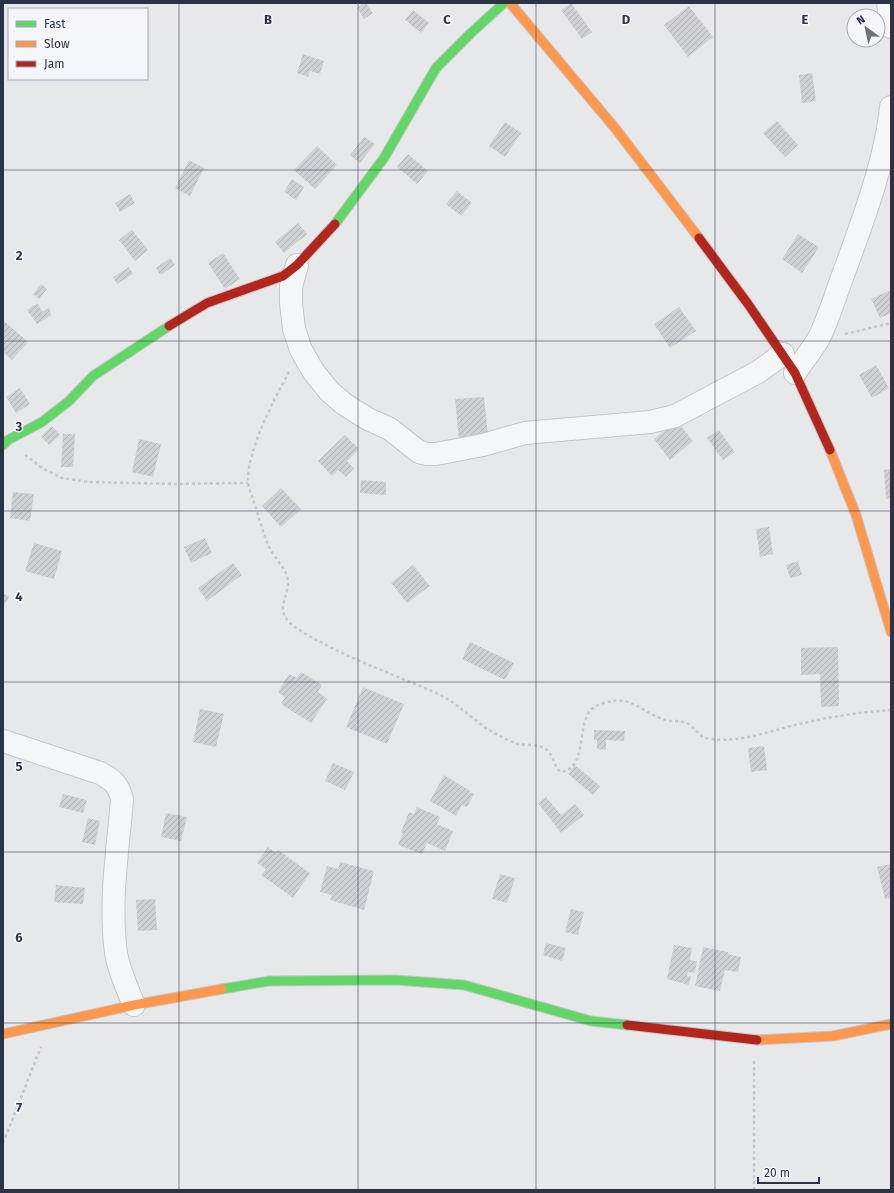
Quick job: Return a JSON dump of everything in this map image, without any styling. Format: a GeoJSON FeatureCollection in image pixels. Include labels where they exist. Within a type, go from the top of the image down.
{"type":"FeatureCollection","features":[{"type":"Feature","properties":{"kind":"street"},"geometry":{"type":"LineString","coordinates":[[6,443],[42,422],[68,401],[93,376],[153,336],[207,303],[283,276],[297,265],[328,233],[358,196],[384,158],[436,68],[466,37],[504,3]]}},
{"type":"Feature","properties":{"kind":"street"},"geometry":{"type":"LineString","coordinates":[[510,3],[619,135],[705,246],[795,373],[838,468],[869,558],[891,632]]}},
{"type":"Feature","properties":{"kind":"street"},"geometry":{"type":"LineString","coordinates":[[888,3],[891,27]]}},
{"type":"Feature","properties":{"kind":"street"},"geometry":{"type":"LineString","coordinates":[[795,373],[818,338],[828,316],[856,240],[874,182],[890,122],[891,107]]}},
{"type":"Feature","properties":{"kind":"street"},"geometry":{"type":"LineString","coordinates":[[297,265],[291,287],[294,329],[301,350],[317,376],[329,391],[344,404],[368,419],[390,429],[419,452],[427,454],[436,454],[484,445],[525,433],[650,422],[675,416],[758,372],[783,354]]}},
{"type":"Feature","properties":{"kind":"street"},"geometry":{"type":"LineString","coordinates":[[3,741],[100,773],[110,779],[119,788],[122,799],[114,878],[113,911],[116,954],[134,1005]]}},
{"type":"Feature","properties":{"kind":"street"},"geometry":{"type":"LineString","coordinates":[[3,1034],[134,1005],[269,981],[395,980],[464,986],[591,1021],[754,1040],[833,1036],[891,1024]]}},
{"type":"Feature","properties":{"kind":"path"},"geometry":{"type":"LineString","coordinates":[[818,338],[891,323]]}},
{"type":"Feature","properties":{"kind":"path"},"geometry":{"type":"LineString","coordinates":[[301,350],[266,419],[250,464],[248,483],[269,546],[286,573],[288,581],[287,592],[283,604],[283,613],[291,623],[310,636],[350,658],[437,693],[452,702],[488,731],[517,744],[534,745],[546,749],[551,755],[557,770],[561,772],[569,769],[576,761],[585,720],[589,713],[593,708],[615,700],[626,702],[666,720],[688,724],[701,736],[710,739],[730,740],[831,717],[860,712],[891,710]]}},
{"type":"Feature","properties":{"kind":"path"},"geometry":{"type":"LineString","coordinates":[[6,443],[44,469],[62,478],[89,482],[176,484],[248,483]]}},
{"type":"Feature","properties":{"kind":"path"},"geometry":{"type":"LineString","coordinates":[[3,1143],[52,1023]]}},
{"type":"Feature","properties":{"kind":"path"},"geometry":{"type":"LineString","coordinates":[[754,1040],[754,1190]]}},
{"type":"Feature","properties":{"kind":"building"},"geometry":{"type":"Polygon","coordinates":[[[366,3],[373,13],[364,19],[357,8],[366,3]]]}},
{"type":"Feature","properties":{"kind":"building"},"geometry":{"type":"Polygon","coordinates":[[[571,3],[592,32],[582,39],[561,10],[571,3]]]}},
{"type":"Feature","properties":{"kind":"building"},"geometry":{"type":"Polygon","coordinates":[[[689,6],[713,37],[688,57],[664,25],[689,6]]]}},
{"type":"Feature","properties":{"kind":"building"},"geometry":{"type":"Polygon","coordinates":[[[413,10],[429,23],[421,33],[405,20],[413,10]]]}},
{"type":"Feature","properties":{"kind":"building"},"geometry":{"type":"Polygon","coordinates":[[[303,54],[324,61],[320,74],[310,71],[308,77],[297,73],[303,54]]]}},
{"type":"Feature","properties":{"kind":"building"},"geometry":{"type":"Polygon","coordinates":[[[812,73],[816,101],[802,103],[799,75],[812,73]]]}},
{"type":"Feature","properties":{"kind":"building"},"geometry":{"type":"Polygon","coordinates":[[[777,121],[798,145],[785,157],[763,133],[777,121]]]}},
{"type":"Feature","properties":{"kind":"building"},"geometry":{"type":"Polygon","coordinates":[[[505,122],[521,133],[505,157],[489,146],[505,122]]]}},
{"type":"Feature","properties":{"kind":"building"},"geometry":{"type":"Polygon","coordinates":[[[364,137],[375,144],[360,163],[350,155],[364,137]]]}},
{"type":"Feature","properties":{"kind":"building"},"geometry":{"type":"Polygon","coordinates":[[[317,146],[337,165],[315,189],[294,170],[317,146]]]}},
{"type":"Feature","properties":{"kind":"building"},"geometry":{"type":"Polygon","coordinates":[[[408,154],[428,171],[417,184],[397,167],[408,154]]]}},
{"type":"Feature","properties":{"kind":"building"},"geometry":{"type":"Polygon","coordinates":[[[189,160],[204,168],[190,196],[175,188],[189,160]]]}},
{"type":"Feature","properties":{"kind":"building"},"geometry":{"type":"Polygon","coordinates":[[[292,179],[304,187],[296,200],[284,192],[292,179]]]}},
{"type":"Feature","properties":{"kind":"building"},"geometry":{"type":"Polygon","coordinates":[[[457,191],[472,203],[461,216],[446,204],[457,191]]]}},
{"type":"Feature","properties":{"kind":"building"},"geometry":{"type":"Polygon","coordinates":[[[130,194],[135,203],[120,212],[115,203],[130,194]]]}},
{"type":"Feature","properties":{"kind":"building"},"geometry":{"type":"Polygon","coordinates":[[[298,223],[307,234],[284,253],[275,242],[298,223]]]}},
{"type":"Feature","properties":{"kind":"building"},"geometry":{"type":"Polygon","coordinates":[[[132,230],[148,250],[135,261],[119,240],[132,230]]]}},
{"type":"Feature","properties":{"kind":"building"},"geometry":{"type":"Polygon","coordinates":[[[798,234],[819,247],[802,273],[782,259],[798,234]]]}},
{"type":"Feature","properties":{"kind":"building"},"geometry":{"type":"Polygon","coordinates":[[[223,253],[240,279],[225,289],[208,263],[223,253]]]}},
{"type":"Feature","properties":{"kind":"building"},"geometry":{"type":"Polygon","coordinates":[[[170,258],[175,265],[161,275],[156,268],[170,258]]]}},
{"type":"Feature","properties":{"kind":"building"},"geometry":{"type":"Polygon","coordinates":[[[129,267],[133,274],[117,284],[113,277],[129,267]]]}},
{"type":"Feature","properties":{"kind":"building"},"geometry":{"type":"Polygon","coordinates":[[[41,284],[47,289],[39,299],[33,294],[41,284]]]}},
{"type":"Feature","properties":{"kind":"building"},"geometry":{"type":"Polygon","coordinates":[[[891,290],[891,313],[880,318],[871,299],[891,290]]]}},
{"type":"Feature","properties":{"kind":"building"},"geometry":{"type":"Polygon","coordinates":[[[37,303],[43,312],[49,307],[51,315],[37,324],[27,310],[37,303]]]}},
{"type":"Feature","properties":{"kind":"building"},"geometry":{"type":"Polygon","coordinates":[[[679,307],[696,331],[670,348],[654,324],[679,307]]]}},
{"type":"Feature","properties":{"kind":"building"},"geometry":{"type":"Polygon","coordinates":[[[4,321],[28,342],[12,360],[3,352],[4,321]]]}},
{"type":"Feature","properties":{"kind":"building"},"geometry":{"type":"Polygon","coordinates":[[[876,365],[889,388],[872,398],[859,375],[876,365]]]}},
{"type":"Feature","properties":{"kind":"building"},"geometry":{"type":"Polygon","coordinates":[[[20,388],[30,404],[16,413],[6,397],[20,388]]]}},
{"type":"Feature","properties":{"kind":"building"},"geometry":{"type":"Polygon","coordinates":[[[484,397],[488,437],[459,440],[455,399],[484,397]]]}},
{"type":"Feature","properties":{"kind":"building"},"geometry":{"type":"Polygon","coordinates":[[[677,421],[693,441],[670,460],[654,439],[677,421]]]}},
{"type":"Feature","properties":{"kind":"building"},"geometry":{"type":"Polygon","coordinates":[[[52,426],[60,435],[49,445],[41,436],[52,426]]]}},
{"type":"Feature","properties":{"kind":"building"},"geometry":{"type":"Polygon","coordinates":[[[719,430],[735,452],[723,460],[707,438],[719,430]]]}},
{"type":"Feature","properties":{"kind":"building"},"geometry":{"type":"Polygon","coordinates":[[[63,434],[75,434],[73,467],[61,467],[63,434]]]}},
{"type":"Feature","properties":{"kind":"building"},"geometry":{"type":"Polygon","coordinates":[[[345,435],[359,449],[347,461],[354,468],[346,477],[338,470],[332,476],[318,461],[345,435]]]}},
{"type":"Feature","properties":{"kind":"building"},"geometry":{"type":"Polygon","coordinates":[[[139,439],[161,444],[153,477],[132,472],[139,439]]]}},
{"type":"Feature","properties":{"kind":"building"},"geometry":{"type":"Polygon","coordinates":[[[891,469],[891,498],[886,499],[884,470],[891,469]]]}},
{"type":"Feature","properties":{"kind":"building"},"geometry":{"type":"Polygon","coordinates":[[[361,480],[386,482],[386,495],[360,493],[361,480]]]}},
{"type":"Feature","properties":{"kind":"building"},"geometry":{"type":"Polygon","coordinates":[[[281,488],[301,509],[281,527],[262,506],[281,488]]]}},
{"type":"Feature","properties":{"kind":"building"},"geometry":{"type":"Polygon","coordinates":[[[13,492],[34,494],[30,521],[10,518],[13,492]]]}},
{"type":"Feature","properties":{"kind":"building"},"geometry":{"type":"Polygon","coordinates":[[[769,527],[773,554],[760,557],[756,529],[769,527]]]}},
{"type":"Feature","properties":{"kind":"building"},"geometry":{"type":"Polygon","coordinates":[[[205,538],[212,553],[191,563],[184,547],[205,538]]]}},
{"type":"Feature","properties":{"kind":"building"},"geometry":{"type":"Polygon","coordinates":[[[34,543],[62,551],[54,579],[25,571],[34,543]]]}},
{"type":"Feature","properties":{"kind":"building"},"geometry":{"type":"Polygon","coordinates":[[[798,561],[802,575],[790,578],[786,565],[798,561]]]}},
{"type":"Feature","properties":{"kind":"building"},"geometry":{"type":"Polygon","coordinates":[[[233,563],[242,575],[207,601],[198,588],[233,563]]]}},
{"type":"Feature","properties":{"kind":"building"},"geometry":{"type":"Polygon","coordinates":[[[413,565],[430,586],[407,603],[391,583],[413,565]]]}},
{"type":"Feature","properties":{"kind":"building"},"geometry":{"type":"Polygon","coordinates":[[[3,593],[9,597],[3,607],[3,593]]]}},
{"type":"Feature","properties":{"kind":"building"},"geometry":{"type":"Polygon","coordinates":[[[470,642],[514,663],[505,680],[462,659],[470,642]]]}},
{"type":"Feature","properties":{"kind":"building"},"geometry":{"type":"Polygon","coordinates":[[[838,647],[839,706],[821,707],[820,674],[801,675],[801,648],[838,647]]]}},
{"type":"Feature","properties":{"kind":"building"},"geometry":{"type":"Polygon","coordinates":[[[301,672],[322,685],[318,692],[327,699],[311,723],[281,704],[285,697],[278,692],[289,674],[297,678],[301,672]]]}},
{"type":"Feature","properties":{"kind":"building"},"geometry":{"type":"Polygon","coordinates":[[[363,687],[404,704],[387,744],[346,727],[363,687]]]}},
{"type":"Feature","properties":{"kind":"building"},"geometry":{"type":"Polygon","coordinates":[[[200,709],[224,714],[216,747],[193,742],[200,709]]]}},
{"type":"Feature","properties":{"kind":"building"},"geometry":{"type":"Polygon","coordinates":[[[594,730],[625,731],[624,741],[606,740],[606,750],[597,749],[597,740],[594,740],[594,730]]]}},
{"type":"Feature","properties":{"kind":"building"},"geometry":{"type":"Polygon","coordinates":[[[764,746],[767,770],[751,772],[748,748],[764,746]]]}},
{"type":"Feature","properties":{"kind":"building"},"geometry":{"type":"Polygon","coordinates":[[[333,763],[354,772],[345,790],[325,781],[333,763]]]}},
{"type":"Feature","properties":{"kind":"building"},"geometry":{"type":"Polygon","coordinates":[[[575,765],[600,786],[593,795],[568,774],[575,765]]]}},
{"type":"Feature","properties":{"kind":"building"},"geometry":{"type":"Polygon","coordinates":[[[444,775],[474,794],[467,807],[462,805],[456,816],[430,801],[444,775]]]}},
{"type":"Feature","properties":{"kind":"building"},"geometry":{"type":"Polygon","coordinates":[[[63,794],[87,800],[83,813],[59,807],[63,794]]]}},
{"type":"Feature","properties":{"kind":"building"},"geometry":{"type":"Polygon","coordinates":[[[546,797],[561,815],[575,804],[584,815],[561,833],[538,803],[546,797]]]}},
{"type":"Feature","properties":{"kind":"building"},"geometry":{"type":"Polygon","coordinates":[[[417,807],[440,817],[437,824],[453,831],[445,851],[427,843],[422,854],[398,845],[403,833],[401,832],[409,812],[414,814],[417,807]]]}},
{"type":"Feature","properties":{"kind":"building"},"geometry":{"type":"Polygon","coordinates":[[[166,813],[187,817],[181,841],[161,837],[166,813]]]}},
{"type":"Feature","properties":{"kind":"building"},"geometry":{"type":"Polygon","coordinates":[[[88,818],[100,821],[95,845],[82,842],[88,818]]]}},
{"type":"Feature","properties":{"kind":"building"},"geometry":{"type":"Polygon","coordinates":[[[268,847],[276,853],[278,850],[310,873],[293,898],[261,875],[266,869],[257,863],[268,847]]]}},
{"type":"Feature","properties":{"kind":"building"},"geometry":{"type":"Polygon","coordinates":[[[340,862],[374,871],[364,910],[330,900],[332,895],[320,892],[327,866],[338,869],[340,862]]]}},
{"type":"Feature","properties":{"kind":"building"},"geometry":{"type":"Polygon","coordinates":[[[891,864],[891,898],[885,899],[877,867],[891,864]]]}},
{"type":"Feature","properties":{"kind":"building"},"geometry":{"type":"Polygon","coordinates":[[[500,874],[515,878],[507,903],[492,899],[500,874]]]}},
{"type":"Feature","properties":{"kind":"building"},"geometry":{"type":"Polygon","coordinates":[[[56,885],[85,888],[83,904],[54,902],[56,885]]]}},
{"type":"Feature","properties":{"kind":"building"},"geometry":{"type":"Polygon","coordinates":[[[155,899],[157,930],[138,931],[136,900],[155,899]]]}},
{"type":"Feature","properties":{"kind":"building"},"geometry":{"type":"Polygon","coordinates":[[[571,909],[584,912],[578,935],[565,932],[571,909]]]}},
{"type":"Feature","properties":{"kind":"building"},"geometry":{"type":"Polygon","coordinates":[[[546,943],[566,948],[562,961],[543,955],[546,943]]]}},
{"type":"Feature","properties":{"kind":"building"},"geometry":{"type":"Polygon","coordinates":[[[674,945],[692,948],[690,960],[697,961],[695,973],[688,972],[687,976],[691,976],[689,985],[667,979],[674,945]]]}},
{"type":"Feature","properties":{"kind":"building"},"geometry":{"type":"Polygon","coordinates":[[[703,947],[728,952],[728,954],[741,957],[738,972],[725,970],[720,991],[695,986],[703,947]]]}},
{"type":"Feature","properties":{"kind":"traffic: fast"},"geometry":{"type":"LineString","coordinates":[[335,224],[384,158],[436,68],[504,3]]}},
{"type":"Feature","properties":{"kind":"traffic: fast"},"geometry":{"type":"LineString","coordinates":[[3,445],[8,440],[42,422],[69,401],[93,376],[169,326]]}},
{"type":"Feature","properties":{"kind":"traffic: fast"},"geometry":{"type":"LineString","coordinates":[[222,989],[269,981],[395,980],[464,985],[591,1021],[627,1025]]}},
{"type":"Feature","properties":{"kind":"traffic: slow"},"geometry":{"type":"LineString","coordinates":[[510,3],[615,128],[699,238]]}},
{"type":"Feature","properties":{"kind":"traffic: slow"},"geometry":{"type":"LineString","coordinates":[[830,450],[856,515],[891,632]]}},
{"type":"Feature","properties":{"kind":"traffic: slow"},"geometry":{"type":"LineString","coordinates":[[3,1034],[134,1005],[222,989]]}},
{"type":"Feature","properties":{"kind":"traffic: slow"},"geometry":{"type":"LineString","coordinates":[[757,1040],[833,1036],[891,1024]]}},
{"type":"Feature","properties":{"kind":"traffic: jam"},"geometry":{"type":"LineString","coordinates":[[169,326],[207,303],[283,276],[297,265],[335,224]]}},
{"type":"Feature","properties":{"kind":"traffic: jam"},"geometry":{"type":"LineString","coordinates":[[699,238],[748,304],[795,373],[830,450]]}},
{"type":"Feature","properties":{"kind":"traffic: jam"},"geometry":{"type":"LineString","coordinates":[[627,1025],[757,1040]]}}]}
